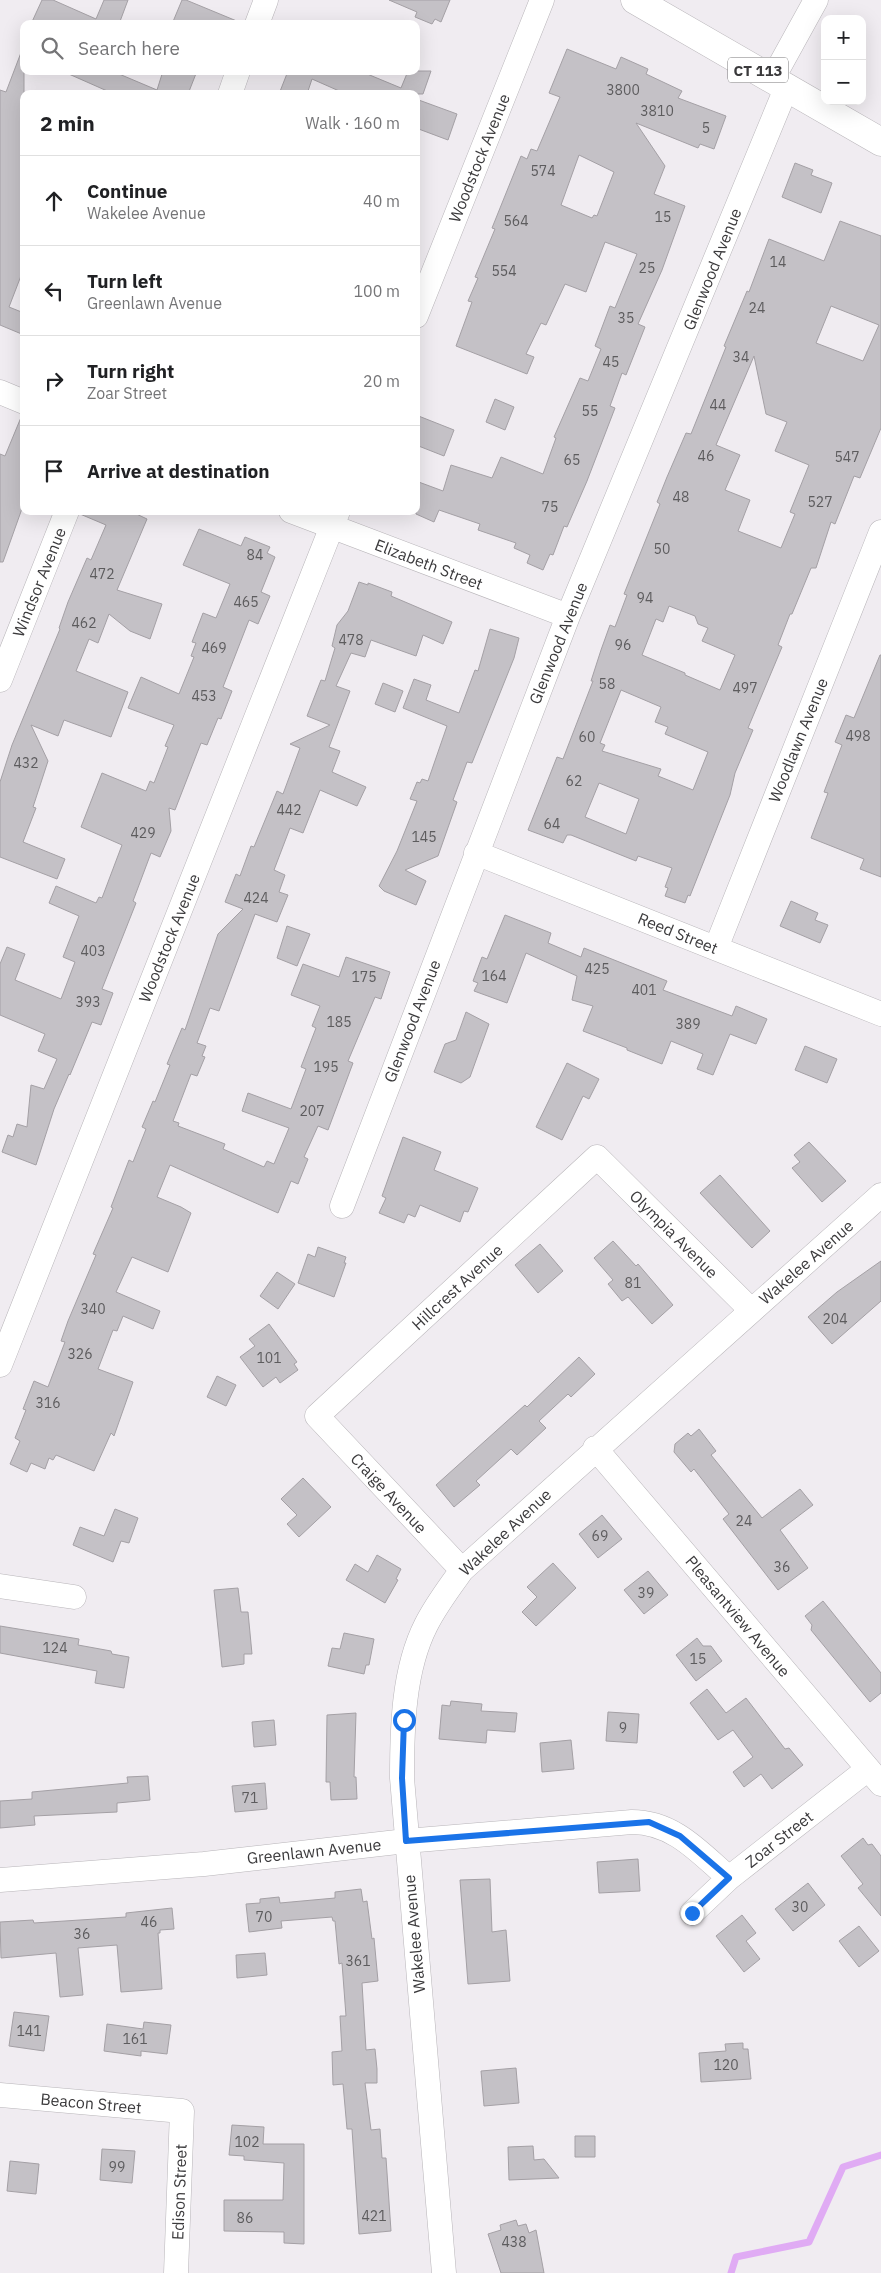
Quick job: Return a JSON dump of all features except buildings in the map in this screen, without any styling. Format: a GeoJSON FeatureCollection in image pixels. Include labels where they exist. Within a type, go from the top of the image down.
{"type":"FeatureCollection","features":[{"type":"Feature","properties":{"kind":"main road","name":"CT 113"},"geometry":{"type":"LineString","coordinates":[[634,0],[780,82],[881,142]]}},
{"type":"Feature","properties":{"kind":"street"},"geometry":{"type":"LineString","coordinates":[[258,20],[266,0]]}},
{"type":"Feature","properties":{"kind":"street","name":"Woodstock Avenue"},"geometry":{"type":"LineString","coordinates":[[420,306],[542,0]]}},
{"type":"Feature","properties":{"kind":"street","name":"Glenwood Avenue"},"geometry":{"type":"LineString","coordinates":[[342,1206],[568,616],[780,82],[816,0]]}},
{"type":"Feature","properties":{"kind":"street"},"geometry":{"type":"LineString","coordinates":[[231,90],[237,75]]}},
{"type":"Feature","properties":{"kind":"street"},"geometry":{"type":"LineString","coordinates":[[0,392],[20,400]]}},
{"type":"Feature","properties":{"kind":"street","name":"Windsor Avenue"},"geometry":{"type":"LineString","coordinates":[[0,680],[65,515]]}},
{"type":"Feature","properties":{"kind":"street","name":"Elizabeth Street"},"geometry":{"type":"LineString","coordinates":[[313,515],[335,519],[568,616]]}},
{"type":"Feature","properties":{"kind":"street","name":"Woodstock Avenue"},"geometry":{"type":"LineString","coordinates":[[0,1365],[335,519]]}},
{"type":"Feature","properties":{"kind":"street","name":"Woodlawn Avenue"},"geometry":{"type":"LineString","coordinates":[[716,948],[881,532]]}},
{"type":"Feature","properties":{"kind":"street","name":"Reed Street"},"geometry":{"type":"LineString","coordinates":[[476,853],[881,1014]]}},
{"type":"Feature","properties":{"kind":"street","name":"Olympia Avenue"},"geometry":{"type":"LineString","coordinates":[[597,1157],[751,1310]]}},
{"type":"Feature","properties":{"kind":"street","name":"Hillcrest Avenue"},"geometry":{"type":"LineString","coordinates":[[317,1416],[597,1157]]}},
{"type":"Feature","properties":{"kind":"street","name":"Wakelee Avenue"},"geometry":{"type":"LineString","coordinates":[[444,2273],[406,1841],[402,1750],[412,1671],[426,1626],[462,1570],[595,1448],[881,1195]]}},
{"type":"Feature","properties":{"kind":"street","name":"Craige Avenue"},"geometry":{"type":"LineString","coordinates":[[317,1416],[462,1570]]}},
{"type":"Feature","properties":{"kind":"street","name":"Pleasantview Avenue"},"geometry":{"type":"LineString","coordinates":[[595,1448],[874,1776]]}},
{"type":"Feature","properties":{"kind":"street"},"geometry":{"type":"LineString","coordinates":[[0,1586],[74,1598]]}},
{"type":"Feature","properties":{"kind":"street","name":"Zoar Street"},"geometry":{"type":"LineString","coordinates":[[692,1913],[729,1878],[874,1776]]}},
{"type":"Feature","properties":{"kind":"street","name":"Greenlawn Avenue"},"geometry":{"type":"LineString","coordinates":[[0,1880],[204,1864],[406,1841],[649,1822],[680,1836],[729,1878]]}},
{"type":"Feature","properties":{"kind":"street","name":"Beacon Street"},"geometry":{"type":"LineString","coordinates":[[0,2095],[182,2111]]}},
{"type":"Feature","properties":{"kind":"street","name":"Edison Street"},"geometry":{"type":"LineString","coordinates":[[176,2273],[182,2111]]}},
{"type":"Feature","properties":{"kind":"waterway"},"geometry":{"type":"LineString","coordinates":[[731,2273],[736,2257],[809,2242],[843,2167],[881,2155]]}},
{"type":"Feature","properties":{"kind":"route"},"geometry":{"type":"LineString","coordinates":[[404,1720],[402,1778],[406,1841],[649,1822],[680,1836],[729,1878],[692,1913]]}}]}
